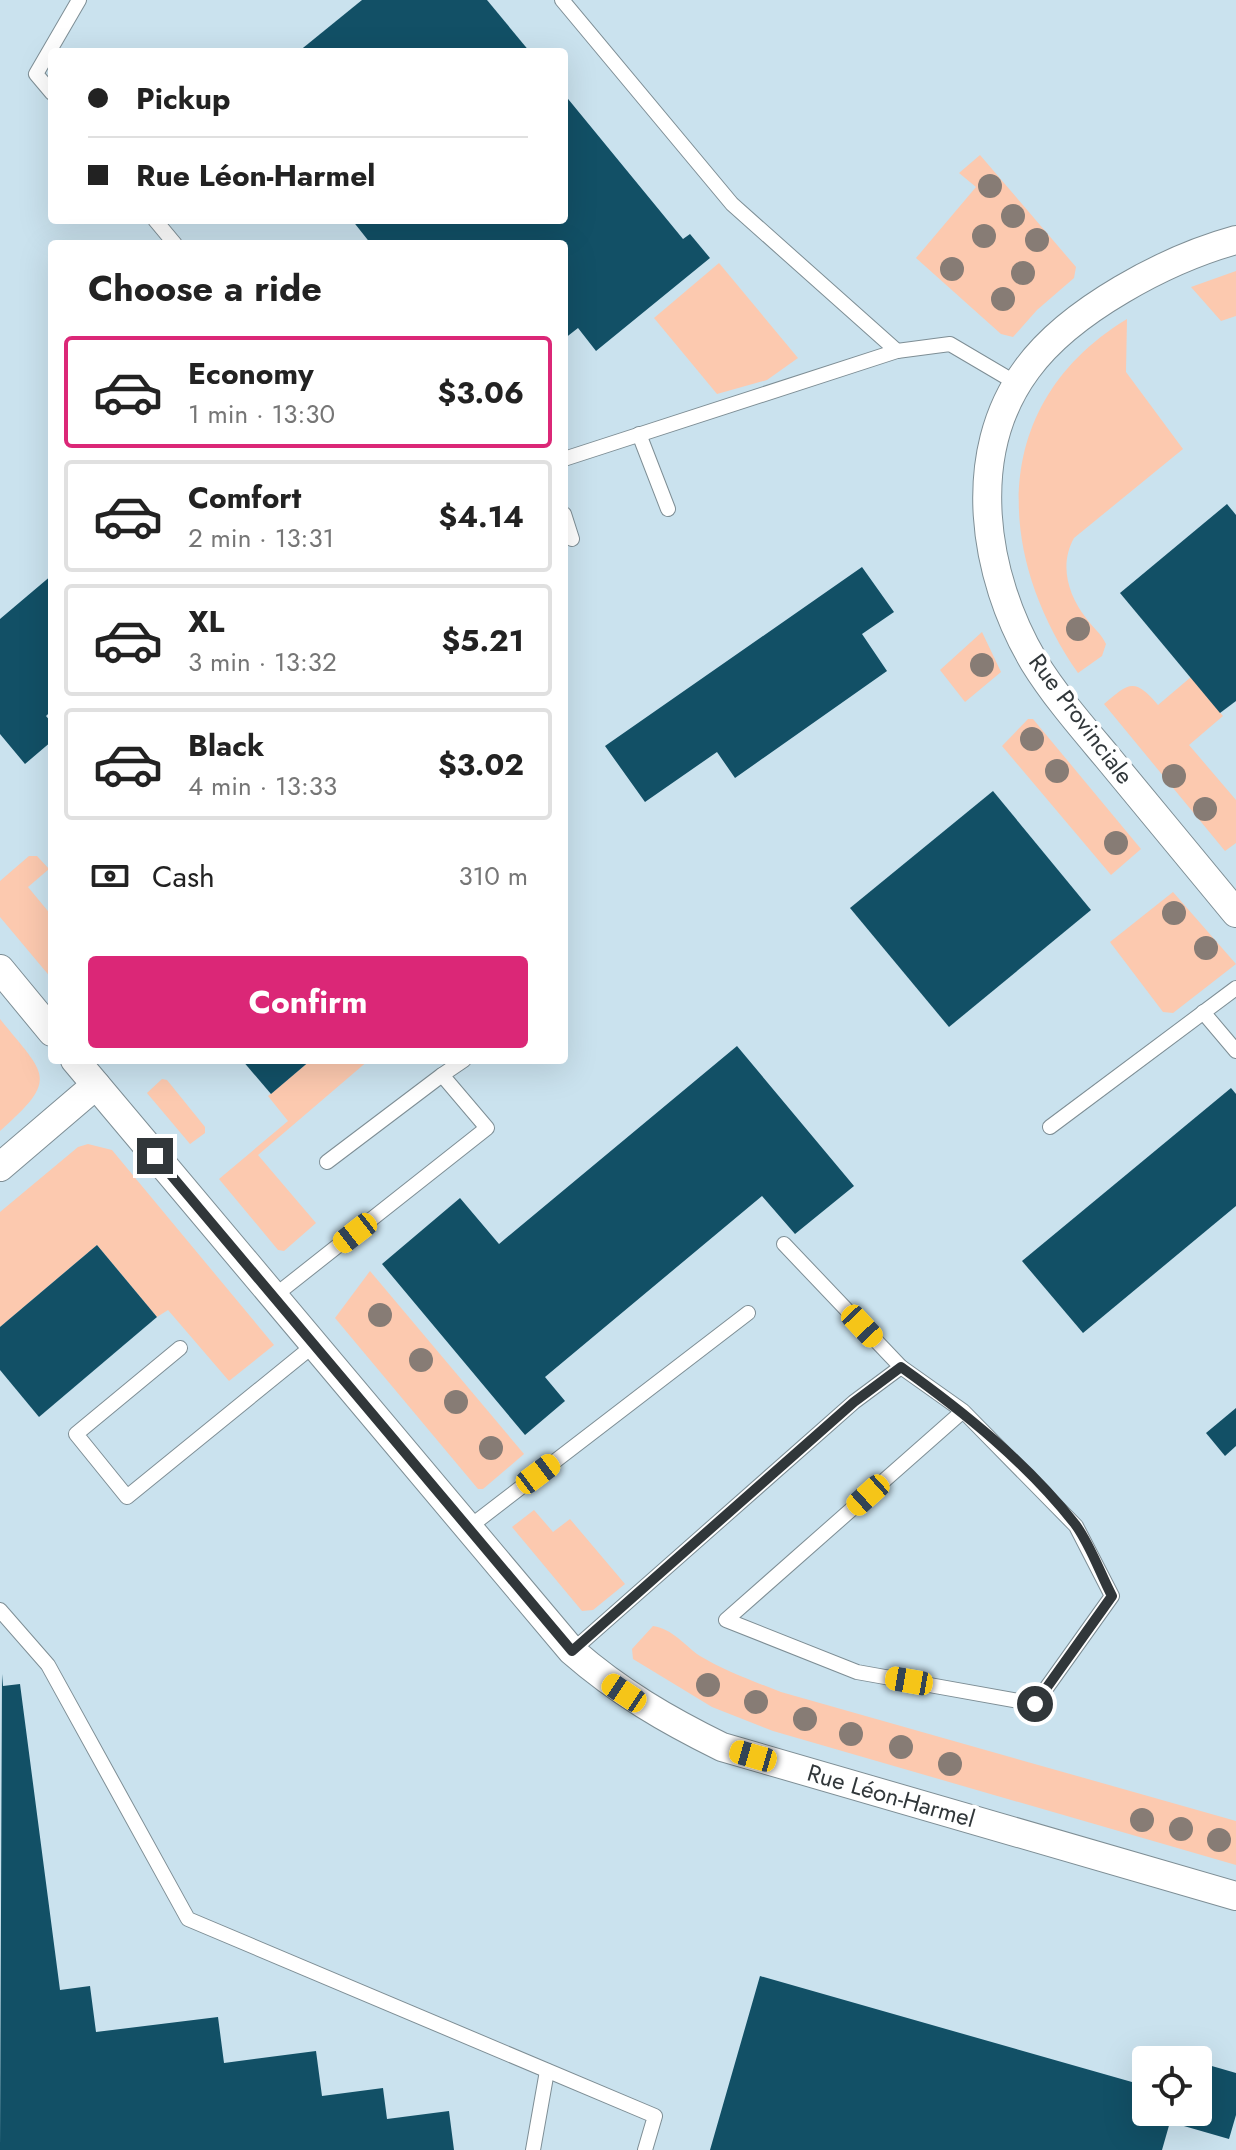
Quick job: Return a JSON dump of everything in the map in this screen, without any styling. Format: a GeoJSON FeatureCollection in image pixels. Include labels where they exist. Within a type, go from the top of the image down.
{"type":"FeatureCollection","features":[{"type":"Feature","properties":{"kind":"street","name":"Rue Provinciale"},"geometry":{"type":"LineString","coordinates":[[1236,240],[1162,267],[1115,293],[1048,347],[1027,368],[1018,384],[994,439],[986,480],[990,544],[1006,599],[1034,662],[1236,913]]}},
{"type":"Feature","properties":{"kind":"street"},"geometry":{"type":"LineString","coordinates":[[0,969],[48,1027]]}},
{"type":"Feature","properties":{"kind":"street","name":"Rue Léon-Harmel"},"geometry":{"type":"LineString","coordinates":[[78,1064],[572,1651],[606,1681],[659,1717],[722,1747],[1236,1896]]}},
{"type":"Feature","properties":{"kind":"street"},"geometry":{"type":"LineString","coordinates":[[0,1167],[96,1085]]}},
{"type":"Feature","properties":{"kind":"lane"},"geometry":{"type":"LineString","coordinates":[[51,48],[79,0]]}},
{"type":"Feature","properties":{"kind":"lane"},"geometry":{"type":"LineString","coordinates":[[562,0],[732,204],[897,351]]}},
{"type":"Feature","properties":{"kind":"lane"},"geometry":{"type":"LineString","coordinates":[[48,53],[36,74],[48,88]]}},
{"type":"Feature","properties":{"kind":"lane"},"geometry":{"type":"LineString","coordinates":[[158,224],[172,240]]}},
{"type":"Feature","properties":{"kind":"lane"},"geometry":{"type":"LineString","coordinates":[[568,458],[897,351],[950,344],[1018,384]]}},
{"type":"Feature","properties":{"kind":"lane"},"geometry":{"type":"LineString","coordinates":[[639,434],[668,509]]}},
{"type":"Feature","properties":{"kind":"lane"},"geometry":{"type":"LineString","coordinates":[[568,526],[572,539]]}},
{"type":"Feature","properties":{"kind":"lane"},"geometry":{"type":"LineString","coordinates":[[1050,1127],[1236,988]]}},
{"type":"Feature","properties":{"kind":"lane"},"geometry":{"type":"LineString","coordinates":[[1203,1012],[1236,1051]]}},
{"type":"Feature","properties":{"kind":"lane"},"geometry":{"type":"LineString","coordinates":[[327,1162],[458,1064]]}},
{"type":"Feature","properties":{"kind":"lane"},"geometry":{"type":"LineString","coordinates":[[273,1297],[487,1128],[442,1075]]}},
{"type":"Feature","properties":{"kind":"lane"},"geometry":{"type":"LineString","coordinates":[[784,1244],[901,1367],[963,1411],[1076,1526],[1112,1596],[1035,1704],[857,1672],[726,1620],[963,1411]]}},
{"type":"Feature","properties":{"kind":"lane"},"geometry":{"type":"LineString","coordinates":[[468,1528],[748,1313]]}},
{"type":"Feature","properties":{"kind":"lane"},"geometry":{"type":"LineString","coordinates":[[180,1348],[76,1434],[127,1497],[314,1345]]}},
{"type":"Feature","properties":{"kind":"lane"},"geometry":{"type":"LineString","coordinates":[[572,1651],[854,1402],[901,1367]]}},
{"type":"Feature","properties":{"kind":"lane"},"geometry":{"type":"LineString","coordinates":[[0,1610],[48,1665],[188,1919],[655,2116],[645,2150]]}},
{"type":"Feature","properties":{"kind":"lane"},"geometry":{"type":"LineString","coordinates":[[533,2150],[547,2071]]}},
{"type":"Feature","properties":{"kind":"shaded area"},"geometry":{"type":"Polygon","coordinates":[[[0,0],[1236,0],[1236,2150],[0,2150],[0,0]]]}},
{"type":"Feature","properties":{"kind":"shaded area"},"geometry":{"type":"Polygon","coordinates":[[[980,155],[1076,267],[1074,278],[1037,310],[1013,337],[1001,334],[916,258],[976,187],[959,173],[980,155]]]}},
{"type":"Feature","properties":{"kind":"shaded area"},"geometry":{"type":"Polygon","coordinates":[[[719,263],[798,358],[767,380],[717,394],[654,318],[719,263]]]}},
{"type":"Feature","properties":{"kind":"shaded area"},"geometry":{"type":"Polygon","coordinates":[[[1236,271],[1236,316],[1221,321],[1191,287],[1236,271]]]}},
{"type":"Feature","properties":{"kind":"shaded area"},"geometry":{"type":"Polygon","coordinates":[[[1127,319],[1126,372],[1183,449],[1074,538],[1069,548],[1066,569],[1070,590],[1106,644],[1102,656],[1078,673],[1050,626],[1031,578],[1020,530],[1020,482],[1029,436],[1050,392],[1082,353],[1127,319]]]}},
{"type":"Feature","properties":{"kind":"shaded area"},"geometry":{"type":"Polygon","coordinates":[[[982,632],[1001,672],[965,702],[940,670],[982,632]]]}},
{"type":"Feature","properties":{"kind":"shaded area"},"geometry":{"type":"Polygon","coordinates":[[[1191,677],[1223,716],[1189,745],[1236,800],[1236,843],[1225,851],[1104,704],[1131,686],[1143,690],[1158,705],[1191,677]]]}},
{"type":"Feature","properties":{"kind":"shaded area"},"geometry":{"type":"Polygon","coordinates":[[[1028,719],[1033,719],[1141,849],[1111,875],[1002,746],[1028,719]]]}},
{"type":"Feature","properties":{"kind":"shaded area"},"geometry":{"type":"Polygon","coordinates":[[[29,856],[37,856],[48,868],[28,887],[48,911],[48,974],[0,917],[0,881],[29,856]]]}},
{"type":"Feature","properties":{"kind":"shaded area"},"geometry":{"type":"Polygon","coordinates":[[[1173,892],[1236,964],[1173,1013],[1163,1012],[1110,942],[1173,892]]]}},
{"type":"Feature","properties":{"kind":"shaded area"},"geometry":{"type":"Polygon","coordinates":[[[0,1019],[28,1053],[40,1076],[32,1099],[0,1131],[0,1019]]]}},
{"type":"Feature","properties":{"kind":"shaded area"},"geometry":{"type":"Polygon","coordinates":[[[306,1064],[364,1064],[258,1155],[316,1223],[284,1251],[278,1250],[219,1179],[288,1121],[268,1096],[306,1064]]]}},
{"type":"Feature","properties":{"kind":"shaded area"},"geometry":{"type":"Polygon","coordinates":[[[162,1079],[167,1080],[205,1127],[205,1133],[190,1144],[147,1093],[162,1079]]]}},
{"type":"Feature","properties":{"kind":"shaded area"},"geometry":{"type":"Polygon","coordinates":[[[88,1144],[112,1150],[274,1345],[229,1381],[168,1310],[157,1317],[97,1245],[0,1327],[0,1212],[78,1147],[88,1144]]]}},
{"type":"Feature","properties":{"kind":"shaded area"},"geometry":{"type":"Polygon","coordinates":[[[370,1271],[524,1454],[483,1489],[478,1489],[335,1318],[370,1271]]]}},
{"type":"Feature","properties":{"kind":"shaded area"},"geometry":{"type":"Polygon","coordinates":[[[534,1510],[553,1532],[570,1519],[625,1584],[593,1610],[582,1611],[512,1527],[534,1510]]]}},
{"type":"Feature","properties":{"kind":"shaded area"},"geometry":{"type":"Polygon","coordinates":[[[653,1626],[672,1634],[700,1656],[739,1676],[781,1692],[1236,1821],[1236,1865],[773,1731],[712,1707],[633,1659],[632,1649],[653,1626]]]}},
{"type":"Feature","properties":{"kind":"building"},"geometry":{"type":"Polygon","coordinates":[[[362,0],[487,0],[527,48],[303,48],[362,0]]]}},
{"type":"Feature","properties":{"kind":"building"},"geometry":{"type":"Polygon","coordinates":[[[568,99],[683,239],[690,234],[710,258],[596,351],[578,328],[568,336],[568,240],[368,240],[355,224],[568,224],[568,99]]]}},
{"type":"Feature","properties":{"kind":"building"},"geometry":{"type":"Polygon","coordinates":[[[1227,504],[1236,515],[1236,701],[1220,713],[1120,593],[1227,504]]]}},
{"type":"Feature","properties":{"kind":"building"},"geometry":{"type":"Polygon","coordinates":[[[862,567],[894,612],[862,634],[887,671],[735,778],[717,752],[645,802],[605,746],[862,567]]]}},
{"type":"Feature","properties":{"kind":"building"},"geometry":{"type":"Polygon","coordinates":[[[48,578],[48,744],[25,764],[0,734],[0,619],[48,578]]]}},
{"type":"Feature","properties":{"kind":"building"},"geometry":{"type":"Polygon","coordinates":[[[993,791],[1091,910],[949,1027],[850,908],[993,791]]]}},
{"type":"Feature","properties":{"kind":"building"},"geometry":{"type":"Polygon","coordinates":[[[737,1046],[854,1186],[795,1234],[762,1196],[545,1377],[565,1401],[525,1435],[382,1264],[460,1198],[499,1244],[737,1046]]]}},
{"type":"Feature","properties":{"kind":"building"},"geometry":{"type":"Polygon","coordinates":[[[245,1064],[306,1064],[271,1094],[245,1064]]]}},
{"type":"Feature","properties":{"kind":"building"},"geometry":{"type":"Polygon","coordinates":[[[1231,1088],[1236,1094],[1236,1206],[1083,1333],[1022,1261],[1231,1088]]]}},
{"type":"Feature","properties":{"kind":"building"},"geometry":{"type":"Polygon","coordinates":[[[97,1245],[157,1317],[39,1417],[0,1370],[0,1327],[97,1245]]]}},
{"type":"Feature","properties":{"kind":"building"},"geometry":{"type":"Polygon","coordinates":[[[1236,1408],[1236,1446],[1225,1456],[1206,1433],[1236,1408]]]}},
{"type":"Feature","properties":{"kind":"building"},"geometry":{"type":"Polygon","coordinates":[[[2,1674],[3,1686],[20,1684],[60,1990],[90,1986],[96,2032],[218,2017],[224,2063],[316,2051],[322,2096],[383,2088],[387,2119],[449,2111],[454,2150],[0,2150],[2,1674]]]}},
{"type":"Feature","properties":{"kind":"building"},"geometry":{"type":"Polygon","coordinates":[[[760,1976],[1132,2082],[1132,2126],[1169,2126],[1162,2150],[710,2150],[760,1976]]]}},
{"type":"Feature","properties":{"kind":"building"},"geometry":{"type":"Polygon","coordinates":[[[1212,2066],[1236,2073],[1236,2115],[1229,2139],[1184,2126],[1212,2126],[1212,2066]]]}},
{"type":"Feature","properties":{"kind":"route"},"geometry":{"type":"LineString","coordinates":[[155,1156],[572,1651],[854,1402],[901,1367],[963,1411],[1027,1472],[1076,1526],[1112,1596],[1035,1704]]}}]}
